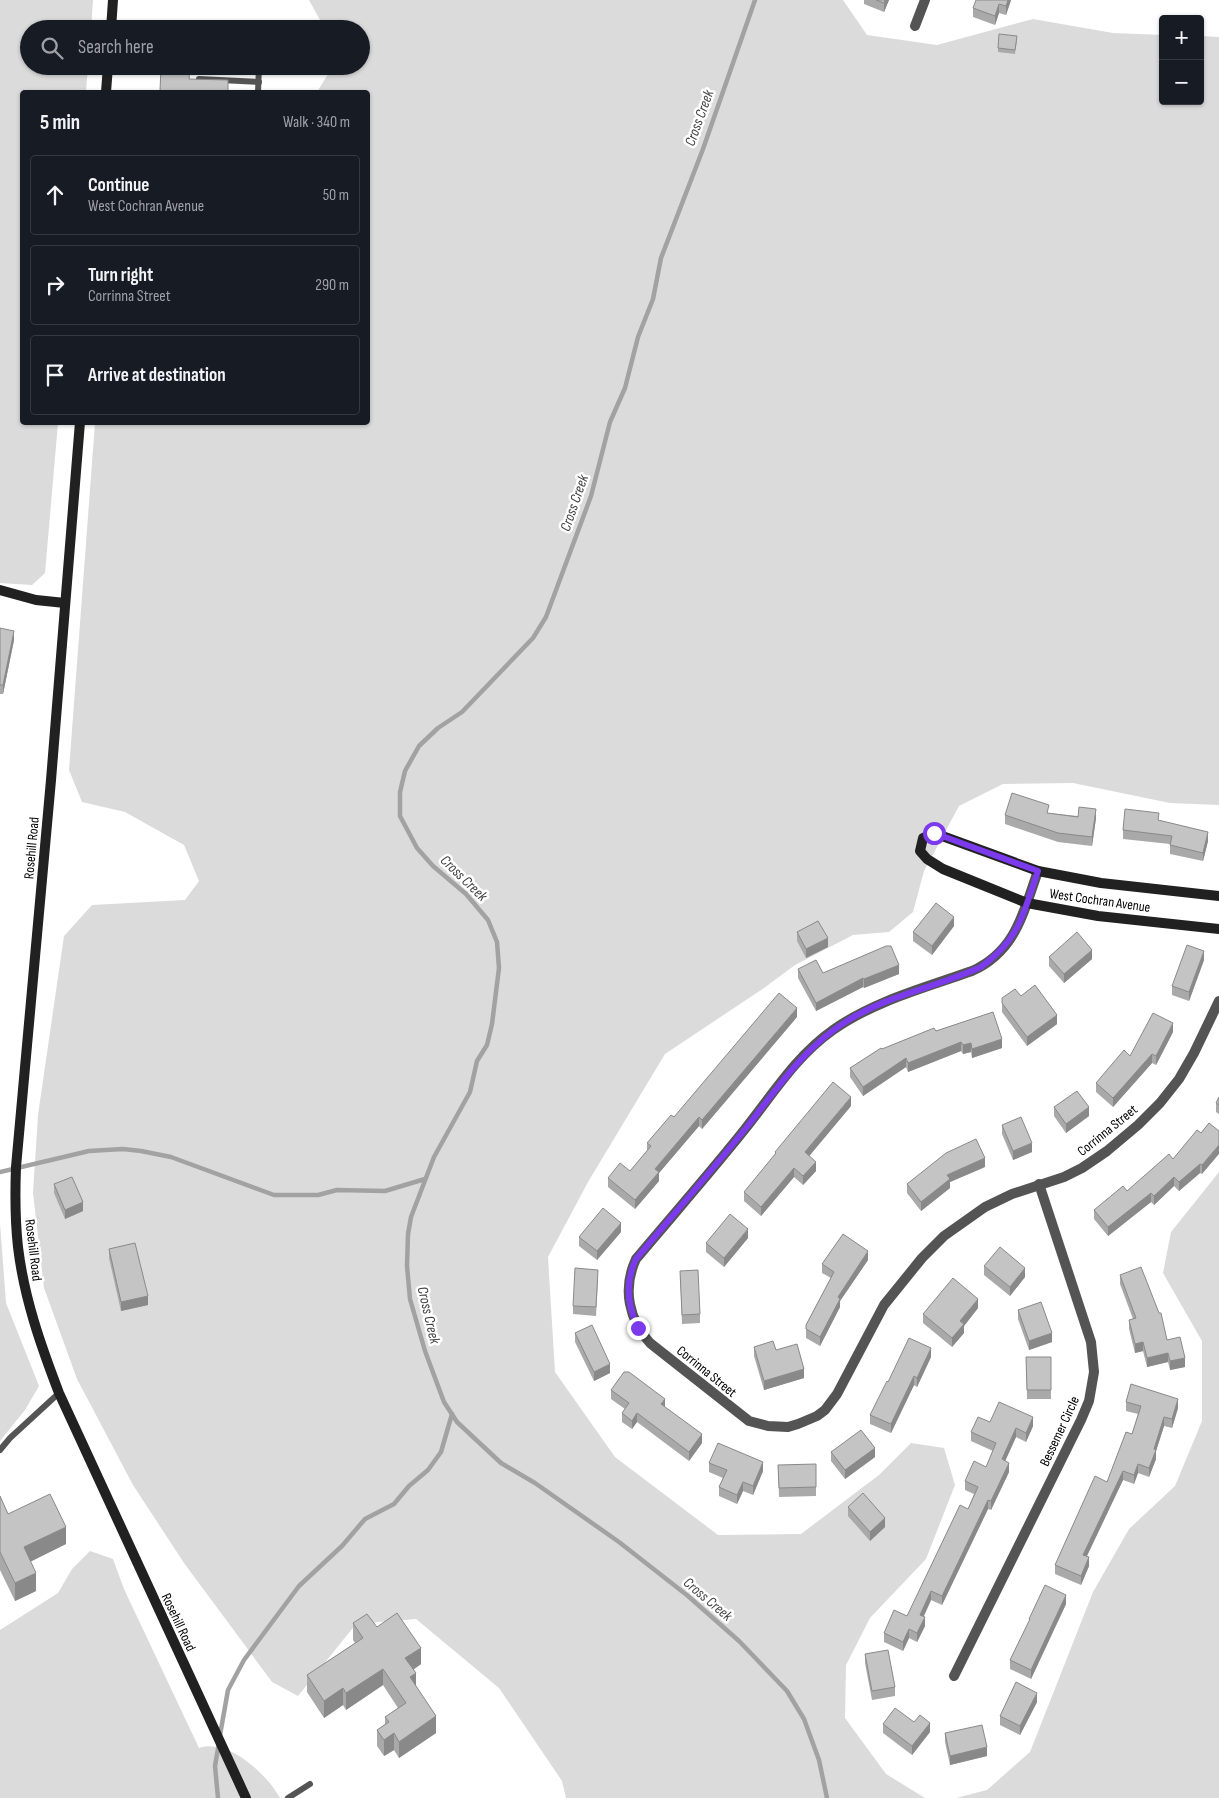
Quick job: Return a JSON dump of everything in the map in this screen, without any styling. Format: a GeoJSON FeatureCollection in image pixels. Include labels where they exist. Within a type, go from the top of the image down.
{"type":"FeatureCollection","features":[{"type":"Feature","properties":{"kind":"main road"},"geometry":{"type":"LineString","coordinates":[[112,20],[113,0]]}},
{"type":"Feature","properties":{"kind":"main road"},"geometry":{"type":"LineString","coordinates":[[106,90],[107,75]]}},
{"type":"Feature","properties":{"kind":"main road","name":"Rosehill Road"},"geometry":{"type":"LineString","coordinates":[[80,425],[51,780],[16,1167],[15,1207],[18,1248],[35,1327],[60,1393],[246,1798]]}},
{"type":"Feature","properties":{"kind":"main road"},"geometry":{"type":"LineString","coordinates":[[0,590],[36,600],[65,603]]}},
{"type":"Feature","properties":{"kind":"main road","name":"West Cochran Avenue"},"geometry":{"type":"LineString","coordinates":[[1219,896],[1100,882],[1038,871],[934,833],[923,838],[920,851],[927,859],[943,869],[1027,903],[1098,916],[1219,929]]}},
{"type":"Feature","properties":{"kind":"street"},"geometry":{"type":"LineString","coordinates":[[915,26],[925,0]]}},
{"type":"Feature","properties":{"kind":"street","name":"Corrinna Street"},"geometry":{"type":"LineString","coordinates":[[1038,871],[1020,922],[1011,940],[997,956],[981,967],[866,1010],[831,1031],[794,1066],[745,1129],[636,1259],[628,1289],[630,1309],[638,1328],[650,1344],[740,1415],[749,1421],[768,1426],[788,1427],[816,1416],[831,1402],[881,1309],[902,1280],[922,1258],[944,1236],[985,1207],[1012,1194],[1064,1177],[1107,1151],[1138,1125],[1160,1103],[1179,1079],[1219,1001]]}},
{"type":"Feature","properties":{"kind":"street","name":"Bessemer Circle"},"geometry":{"type":"LineString","coordinates":[[954,1676],[1081,1420],[1092,1391],[1094,1372],[1090,1342],[1039,1184]]}},
{"type":"Feature","properties":{"kind":"lane"},"geometry":{"type":"LineString","coordinates":[[258,90],[259,75]]}},
{"type":"Feature","properties":{"kind":"lane"},"geometry":{"type":"LineString","coordinates":[[199,79],[259,82]]}},
{"type":"Feature","properties":{"kind":"lane"},"geometry":{"type":"LineString","coordinates":[[0,1450],[10,1438],[60,1393]]}},
{"type":"Feature","properties":{"kind":"lane"},"geometry":{"type":"LineString","coordinates":[[288,1798],[310,1784]]}},
{"type":"Feature","properties":{"kind":"shaded area"},"geometry":{"type":"Polygon","coordinates":[[[0,0],[93,0],[92,20],[20,20],[20,75],[87,75],[86,90],[20,90],[20,425],[58,425],[45,573],[32,585],[0,583],[0,0]]]}},
{"type":"Feature","properties":{"kind":"shaded area"},"geometry":{"type":"Polygon","coordinates":[[[309,0],[843,0],[867,35],[937,45],[1033,19],[1113,33],[1159,35],[1159,105],[1204,105],[1204,36],[1219,37],[1219,805],[1170,803],[1073,783],[1003,784],[959,806],[924,871],[913,912],[889,932],[853,935],[795,965],[665,1054],[588,1182],[548,1257],[555,1372],[615,1457],[718,1535],[801,1534],[879,1475],[911,1443],[944,1448],[955,1485],[926,1559],[870,1618],[846,1665],[845,1718],[886,1774],[925,1798],[566,1798],[562,1781],[499,1688],[416,1619],[356,1624],[298,1696],[272,1682],[184,1563],[133,1485],[77,1379],[44,1288],[33,1193],[38,1115],[64,936],[92,905],[185,900],[199,881],[184,845],[125,812],[82,802],[69,770],[95,425],[370,425],[370,90],[318,90],[327,75],[370,75],[370,20],[320,20],[309,0]]]}},
{"type":"Feature","properties":{"kind":"shaded area"},"geometry":{"type":"Polygon","coordinates":[[[1219,1172],[1219,1798],[956,1798],[987,1790],[1030,1752],[1093,1592],[1129,1529],[1175,1486],[1202,1421],[1202,1341],[1163,1273],[1171,1232],[1219,1172]]]}},
{"type":"Feature","properties":{"kind":"shaded area"},"geometry":{"type":"Polygon","coordinates":[[[0,1223],[6,1303],[39,1386],[25,1410],[0,1441],[0,1223]]]}},
{"type":"Feature","properties":{"kind":"shaded area"},"geometry":{"type":"Polygon","coordinates":[[[90,1551],[113,1559],[124,1589],[199,1748],[210,1746],[222,1748],[246,1760],[266,1779],[280,1798],[0,1798],[0,1630],[58,1593],[72,1569],[90,1551]]]}},
{"type":"Feature","properties":{"kind":"building"},"geometry":{"type":"Polygon","coordinates":[[[976,0],[1008,0],[1006,6],[999,4],[995,16],[973,8],[976,0]]]}},
{"type":"Feature","properties":{"kind":"building"},"geometry":{"type":"Polygon","coordinates":[[[999,34],[1017,36],[1015,50],[998,48],[999,34]]]}},
{"type":"Feature","properties":{"kind":"building"},"geometry":{"type":"Polygon","coordinates":[[[161,75],[189,75],[189,79],[228,80],[228,90],[160,90],[161,75]]]}},
{"type":"Feature","properties":{"kind":"building"},"geometry":{"type":"Polygon","coordinates":[[[0,628],[14,631],[3,685],[0,685],[0,628]]]}},
{"type":"Feature","properties":{"kind":"building"},"geometry":{"type":"Polygon","coordinates":[[[1012,793],[1049,805],[1047,813],[1078,817],[1079,807],[1096,809],[1092,837],[1058,833],[1005,815],[1012,793]]]}},
{"type":"Feature","properties":{"kind":"building"},"geometry":{"type":"Polygon","coordinates":[[[1125,809],[1159,813],[1158,820],[1208,832],[1203,853],[1170,845],[1172,836],[1123,830],[1125,809]]]}},
{"type":"Feature","properties":{"kind":"building"},"geometry":{"type":"Polygon","coordinates":[[[936,903],[954,917],[932,946],[913,932],[936,903]]]}},
{"type":"Feature","properties":{"kind":"building"},"geometry":{"type":"Polygon","coordinates":[[[818,921],[828,938],[806,949],[797,932],[818,921]]]}},
{"type":"Feature","properties":{"kind":"building"},"geometry":{"type":"Polygon","coordinates":[[[1077,932],[1092,950],[1064,974],[1049,957],[1077,932]]]}},
{"type":"Feature","properties":{"kind":"building"},"geometry":{"type":"Polygon","coordinates":[[[1187,945],[1204,951],[1189,992],[1172,986],[1187,945]]]}},
{"type":"Feature","properties":{"kind":"building"},"geometry":{"type":"Polygon","coordinates":[[[886,946],[891,946],[899,965],[863,978],[816,1003],[798,969],[816,960],[823,973],[886,946]]]}},
{"type":"Feature","properties":{"kind":"building"},"geometry":{"type":"Polygon","coordinates":[[[1035,985],[1057,1015],[1027,1037],[1002,1003],[1002,998],[1015,989],[1021,996],[1035,985]]]}},
{"type":"Feature","properties":{"kind":"building"},"geometry":{"type":"Polygon","coordinates":[[[779,993],[797,1008],[702,1120],[699,1117],[655,1169],[659,1172],[635,1200],[608,1178],[620,1163],[630,1171],[651,1146],[647,1143],[671,1115],[674,1117],[779,993]]]}},
{"type":"Feature","properties":{"kind":"building"},"geometry":{"type":"Polygon","coordinates":[[[993,1012],[1002,1039],[972,1049],[971,1043],[963,1045],[961,1042],[908,1063],[906,1058],[863,1087],[850,1068],[881,1048],[934,1028],[936,1031],[993,1012]]]}},
{"type":"Feature","properties":{"kind":"building"},"geometry":{"type":"Polygon","coordinates":[[[1153,1013],[1173,1023],[1156,1056],[1152,1054],[1113,1098],[1096,1083],[1124,1050],[1130,1056],[1153,1013]]]}},
{"type":"Feature","properties":{"kind":"building"},"geometry":{"type":"Polygon","coordinates":[[[833,1082],[851,1097],[805,1152],[816,1162],[803,1176],[794,1168],[761,1207],[744,1192],[833,1082]]]}},
{"type":"Feature","properties":{"kind":"building"},"geometry":{"type":"Polygon","coordinates":[[[1077,1091],[1089,1107],[1066,1124],[1054,1107],[1077,1091]]]}},
{"type":"Feature","properties":{"kind":"building"},"geometry":{"type":"Polygon","coordinates":[[[1021,1117],[1032,1143],[1013,1151],[1002,1125],[1021,1117]]]}},
{"type":"Feature","properties":{"kind":"building"},"geometry":{"type":"Polygon","coordinates":[[[1209,1123],[1219,1131],[1219,1145],[1202,1165],[1200,1164],[1179,1182],[1174,1177],[1154,1196],[1151,1193],[1108,1227],[1094,1210],[1123,1186],[1127,1191],[1169,1154],[1173,1159],[1197,1130],[1201,1133],[1209,1123]]]}},
{"type":"Feature","properties":{"kind":"building"},"geometry":{"type":"Polygon","coordinates":[[[976,1139],[985,1158],[947,1175],[950,1179],[921,1202],[907,1184],[946,1153],[976,1139]]]}},
{"type":"Feature","properties":{"kind":"building"},"geometry":{"type":"Polygon","coordinates":[[[72,1177],[83,1202],[65,1210],[54,1184],[72,1177]]]}},
{"type":"Feature","properties":{"kind":"building"},"geometry":{"type":"Polygon","coordinates":[[[603,1208],[621,1223],[597,1251],[579,1237],[603,1208]]]}},
{"type":"Feature","properties":{"kind":"building"},"geometry":{"type":"Polygon","coordinates":[[[730,1214],[748,1229],[724,1258],[706,1243],[730,1214]]]}},
{"type":"Feature","properties":{"kind":"building"},"geometry":{"type":"Polygon","coordinates":[[[843,1234],[868,1251],[838,1297],[840,1299],[820,1337],[806,1329],[806,1325],[834,1272],[822,1264],[843,1234]]]}},
{"type":"Feature","properties":{"kind":"building"},"geometry":{"type":"Polygon","coordinates":[[[135,1243],[148,1296],[121,1302],[109,1249],[135,1243]]]}},
{"type":"Feature","properties":{"kind":"building"},"geometry":{"type":"Polygon","coordinates":[[[1000,1247],[1025,1268],[1010,1287],[984,1266],[1000,1247]]]}},
{"type":"Feature","properties":{"kind":"building"},"geometry":{"type":"Polygon","coordinates":[[[1141,1267],[1159,1313],[1161,1313],[1167,1340],[1180,1337],[1185,1358],[1170,1361],[1168,1353],[1147,1358],[1143,1342],[1135,1344],[1129,1320],[1136,1318],[1120,1275],[1141,1267]]]}},
{"type":"Feature","properties":{"kind":"building"},"geometry":{"type":"Polygon","coordinates":[[[575,1268],[598,1270],[596,1307],[573,1306],[575,1268]]]}},
{"type":"Feature","properties":{"kind":"building"},"geometry":{"type":"Polygon","coordinates":[[[698,1270],[700,1314],[682,1315],[680,1271],[698,1270]]]}},
{"type":"Feature","properties":{"kind":"building"},"geometry":{"type":"Polygon","coordinates":[[[953,1278],[978,1299],[960,1321],[964,1324],[952,1338],[923,1314],[953,1278]]]}},
{"type":"Feature","properties":{"kind":"building"},"geometry":{"type":"Polygon","coordinates":[[[1041,1302],[1052,1333],[1029,1341],[1018,1310],[1041,1302]]]}},
{"type":"Feature","properties":{"kind":"building"},"geometry":{"type":"Polygon","coordinates":[[[592,1325],[610,1364],[594,1372],[575,1333],[592,1325]]]}},
{"type":"Feature","properties":{"kind":"building"},"geometry":{"type":"Polygon","coordinates":[[[909,1338],[931,1348],[917,1378],[914,1376],[891,1424],[870,1415],[909,1338]]]}},
{"type":"Feature","properties":{"kind":"building"},"geometry":{"type":"Polygon","coordinates":[[[773,1341],[776,1350],[797,1344],[804,1369],[764,1381],[754,1347],[773,1341]]]}},
{"type":"Feature","properties":{"kind":"building"},"geometry":{"type":"Polygon","coordinates":[[[1026,1357],[1051,1357],[1051,1390],[1027,1390],[1026,1357]]]}},
{"type":"Feature","properties":{"kind":"building"},"geometry":{"type":"Polygon","coordinates":[[[624,1372],[629,1372],[665,1399],[661,1404],[702,1434],[689,1452],[637,1413],[632,1421],[622,1413],[629,1403],[611,1390],[624,1372]]]}},
{"type":"Feature","properties":{"kind":"building"},"geometry":{"type":"Polygon","coordinates":[[[1131,1384],[1178,1399],[1172,1419],[1164,1417],[1154,1449],[1156,1450],[1149,1468],[1138,1464],[1134,1475],[1123,1471],[1083,1555],[1089,1557],[1081,1576],[1055,1565],[1095,1476],[1107,1482],[1126,1432],[1132,1434],[1141,1406],[1126,1402],[1131,1384]]]}},
{"type":"Feature","properties":{"kind":"building"},"geometry":{"type":"Polygon","coordinates":[[[999,1402],[1033,1417],[1026,1433],[1016,1428],[1002,1459],[1009,1463],[991,1501],[988,1500],[942,1596],[931,1591],[920,1615],[925,1617],[917,1633],[909,1629],[903,1642],[884,1633],[894,1610],[907,1616],[960,1505],[968,1509],[978,1487],[965,1481],[974,1461],[986,1467],[996,1443],[971,1432],[978,1417],[990,1422],[999,1402]]]}},
{"type":"Feature","properties":{"kind":"building"},"geometry":{"type":"Polygon","coordinates":[[[861,1430],[875,1448],[845,1470],[831,1452],[861,1430]]]}},
{"type":"Feature","properties":{"kind":"building"},"geometry":{"type":"Polygon","coordinates":[[[718,1443],[763,1462],[753,1486],[743,1482],[737,1495],[719,1487],[727,1470],[709,1463],[718,1443]]]}},
{"type":"Feature","properties":{"kind":"building"},"geometry":{"type":"Polygon","coordinates":[[[816,1464],[816,1487],[779,1488],[778,1465],[816,1464]]]}},
{"type":"Feature","properties":{"kind":"building"},"geometry":{"type":"Polygon","coordinates":[[[863,1493],[885,1518],[870,1532],[848,1507],[863,1493]]]}},
{"type":"Feature","properties":{"kind":"building"},"geometry":{"type":"Polygon","coordinates":[[[50,1494],[66,1527],[24,1547],[36,1573],[15,1583],[0,1552],[0,1496],[8,1514],[50,1494]]]}},
{"type":"Feature","properties":{"kind":"building"},"geometry":{"type":"Polygon","coordinates":[[[1045,1585],[1066,1595],[1031,1670],[1010,1660],[1045,1585]]]}},
{"type":"Feature","properties":{"kind":"building"},"geometry":{"type":"Polygon","coordinates":[[[397,1613],[421,1648],[405,1658],[416,1673],[410,1677],[436,1716],[399,1742],[394,1733],[384,1740],[377,1730],[389,1722],[385,1717],[406,1703],[383,1669],[346,1693],[343,1688],[324,1701],[307,1675],[363,1638],[353,1623],[367,1614],[377,1627],[397,1613]]]}},
{"type":"Feature","properties":{"kind":"building"},"geometry":{"type":"Polygon","coordinates":[[[888,1650],[895,1687],[872,1691],[865,1654],[888,1650]]]}},
{"type":"Feature","properties":{"kind":"building"},"geometry":{"type":"Polygon","coordinates":[[[1016,1682],[1037,1693],[1020,1726],[1000,1716],[1016,1682]]]}},
{"type":"Feature","properties":{"kind":"building"},"geometry":{"type":"Polygon","coordinates":[[[895,1708],[914,1722],[920,1715],[930,1723],[912,1746],[883,1724],[895,1708]]]}},
{"type":"Feature","properties":{"kind":"building"},"geometry":{"type":"Polygon","coordinates":[[[982,1725],[987,1747],[950,1756],[945,1733],[982,1725]]]}},
{"type":"Feature","properties":{"kind":"waterway","name":"Cross Creek"},"geometry":{"type":"LineString","coordinates":[[755,0],[703,149],[661,258],[653,299],[638,337],[625,388],[610,422],[591,496],[546,617],[533,638],[462,712],[438,728],[419,746],[405,771],[400,792],[400,816],[417,848],[433,866],[466,894],[488,920],[497,942],[499,968],[492,1024],[487,1045],[477,1061],[470,1092],[434,1157],[411,1217],[408,1234],[407,1266],[410,1299],[425,1351],[444,1402],[457,1422],[501,1463],[535,1483],[619,1542],[688,1596],[739,1641],[787,1691],[804,1719],[819,1760],[827,1798]]}},
{"type":"Feature","properties":{"kind":"waterway"},"geometry":{"type":"LineString","coordinates":[[0,1172],[89,1151],[123,1149],[171,1157],[274,1195],[318,1195],[337,1190],[385,1191],[425,1179]]}},
{"type":"Feature","properties":{"kind":"waterway"},"geometry":{"type":"LineString","coordinates":[[220,1735],[228,1690],[244,1660],[299,1586],[342,1546],[365,1519],[394,1504],[409,1486],[428,1470],[441,1452],[452,1414]]}},
{"type":"Feature","properties":{"kind":"waterway"},"geometry":{"type":"LineString","coordinates":[[218,1798],[215,1766],[219,1743]]}},
{"type":"Feature","properties":{"kind":"route"},"geometry":{"type":"LineString","coordinates":[[638,1328],[630,1309],[628,1289],[636,1259],[808,1051],[831,1031],[866,1010],[972,972],[997,956],[1011,940],[1020,922],[1038,871],[934,833]]}}]}
